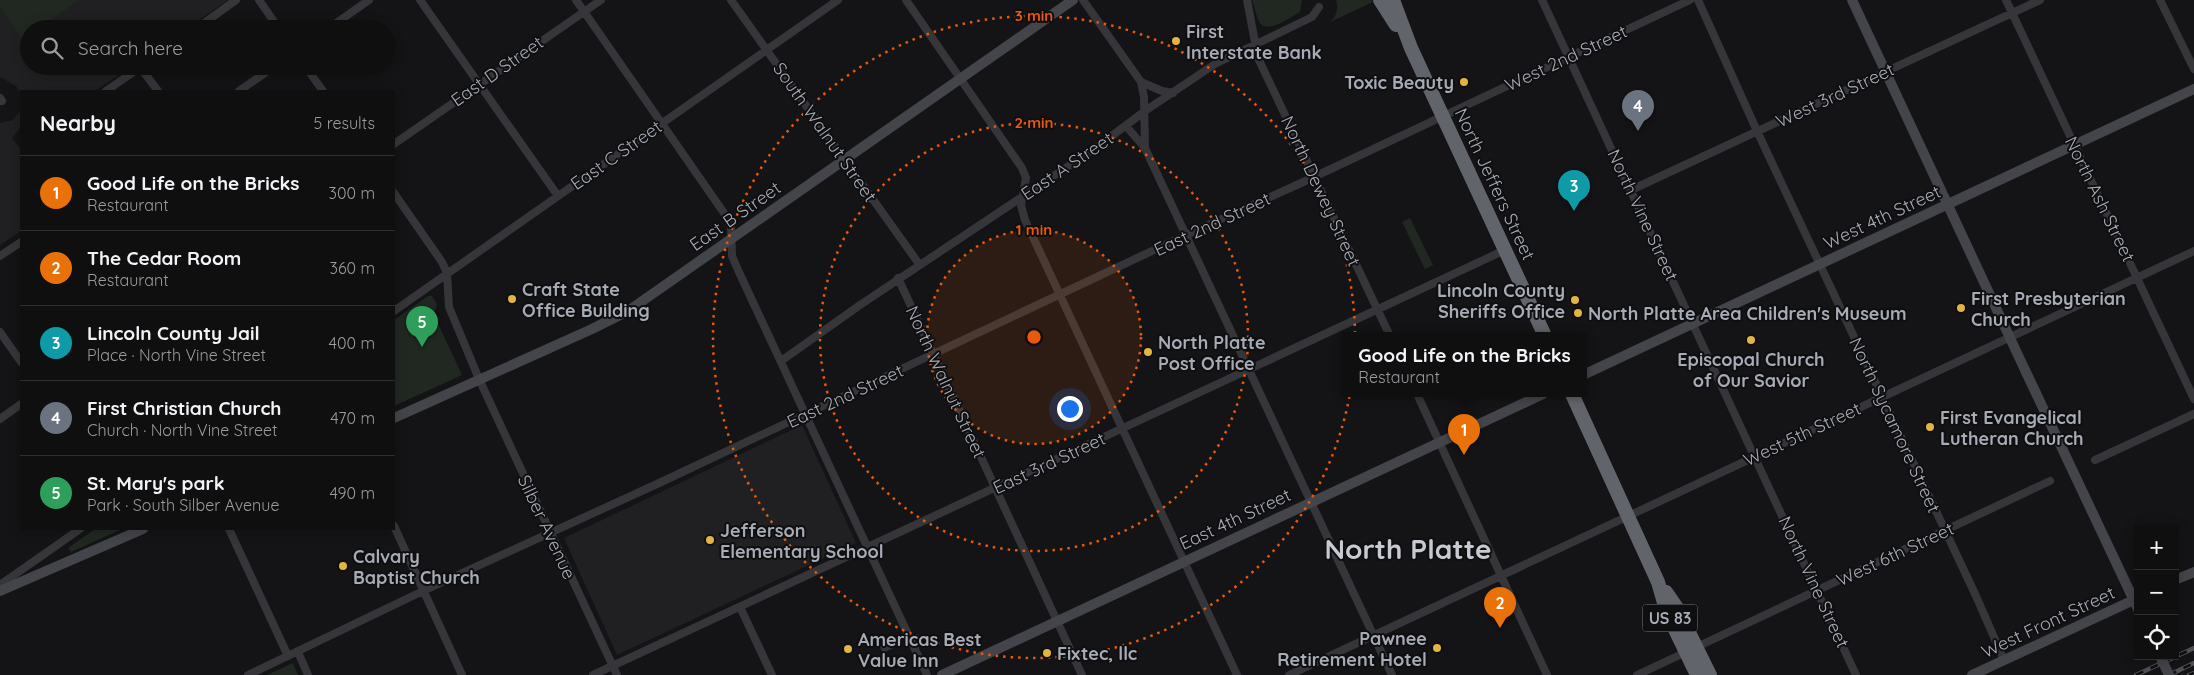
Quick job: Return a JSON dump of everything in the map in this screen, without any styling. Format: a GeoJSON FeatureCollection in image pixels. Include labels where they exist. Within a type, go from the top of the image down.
{"type":"FeatureCollection","features":[{"type":"Feature","properties":{"kind":"highway","name":"North Jeffers Street"},"geometry":{"type":"LineString","coordinates":[[1380,0],[1411,48]]}},
{"type":"Feature","properties":{"kind":"highway","name":"North Jeffers Street"},"geometry":{"type":"LineString","coordinates":[[1393,0],[1411,48],[1543,332]]}},
{"type":"Feature","properties":{"kind":"highway","name":"US 83"},"geometry":{"type":"LineString","coordinates":[[1573,397],[1658,582],[1668,613],[1703,673]]}},
{"type":"Feature","properties":{"kind":"main road","name":"East B Street"},"geometry":{"type":"LineString","coordinates":[[395,418],[628,311],[1073,0]]}},
{"type":"Feature","properties":{"kind":"main road"},"geometry":{"type":"LineString","coordinates":[[1852,0],[2134,602]]}},
{"type":"Feature","properties":{"kind":"main road","name":"West 4th Street"},"geometry":{"type":"LineString","coordinates":[[1587,373],[2194,88]]}},
{"type":"Feature","properties":{"kind":"main road","name":"East 4th Street"},"geometry":{"type":"LineString","coordinates":[[942,675],[1536,397]]}},
{"type":"Feature","properties":{"kind":"main road"},"geometry":{"type":"LineString","coordinates":[[0,591],[141,530]]}},
{"type":"Feature","properties":{"kind":"main road"},"geometry":{"type":"LineString","coordinates":[[2179,578],[2194,572]]}},
{"type":"Feature","properties":{"kind":"main road","name":"West Front Street"},"geometry":{"type":"LineString","coordinates":[[1972,675],[2134,599]]}},
{"type":"Feature","properties":{"kind":"main road"},"geometry":{"type":"LineString","coordinates":[[2162,660],[2169,675]]}},
{"type":"Feature","properties":{"kind":"street"},"geometry":{"type":"LineString","coordinates":[[208,20],[236,0]]}},
{"type":"Feature","properties":{"kind":"street"},"geometry":{"type":"LineString","coordinates":[[259,0],[273,20]]}},
{"type":"Feature","properties":{"kind":"street"},"geometry":{"type":"LineString","coordinates":[[341,20],[369,0]]}},
{"type":"Feature","properties":{"kind":"street"},"geometry":{"type":"LineString","coordinates":[[420,0],[558,196]]}},
{"type":"Feature","properties":{"kind":"street"},"geometry":{"type":"LineString","coordinates":[[576,0],[724,213],[731,226],[733,259],[927,675]]}},
{"type":"Feature","properties":{"kind":"street","name":"East D Street"},"geometry":{"type":"LineString","coordinates":[[395,143],[601,0]]}},
{"type":"Feature","properties":{"kind":"street","name":"South Walnut Street"},"geometry":{"type":"LineString","coordinates":[[731,0],[919,264]]}},
{"type":"Feature","properties":{"kind":"street","name":"East C Street"},"geometry":{"type":"LineString","coordinates":[[395,310],[838,0]]}},
{"type":"Feature","properties":{"kind":"street"},"geometry":{"type":"LineString","coordinates":[[906,0],[1022,168],[1026,178],[1021,205],[1025,220],[1237,675]]}},
{"type":"Feature","properties":{"kind":"street"},"geometry":{"type":"LineString","coordinates":[[1083,0],[1140,82],[1144,97],[1145,148]]}},
{"type":"Feature","properties":{"kind":"street","name":"North Dewey Street"},"geometry":{"type":"LineString","coordinates":[[1247,0],[1258,58],[1388,332]]}},
{"type":"Feature","properties":{"kind":"street","name":"North Vine Street"},"geometry":{"type":"LineString","coordinates":[[1542,0],[1856,675]]}},
{"type":"Feature","properties":{"kind":"street","name":"West 2nd Street"},"geometry":{"type":"LineString","coordinates":[[1442,116],[1690,0]]}},
{"type":"Feature","properties":{"kind":"street","name":"North Sycamore Street"},"geometry":{"type":"LineString","coordinates":[[1698,0],[1757,131],[1945,530],[2004,660]]}},
{"type":"Feature","properties":{"kind":"street","name":"North Ash Street"},"geometry":{"type":"LineString","coordinates":[[2006,0],[2194,399]]}},
{"type":"Feature","properties":{"kind":"street","name":"West 3rd Street"},"geometry":{"type":"LineString","coordinates":[[1631,190],[2040,0]]}},
{"type":"Feature","properties":{"kind":"street"},"geometry":{"type":"LineString","coordinates":[[2160,0],[2194,69]]}},
{"type":"Feature","properties":{"kind":"street","name":"East A Street"},"geometry":{"type":"LineString","coordinates":[[781,361],[898,278],[1023,196],[1215,64],[1312,17],[1319,7]]}},
{"type":"Feature","properties":{"kind":"street"},"geometry":{"type":"LineString","coordinates":[[107,90],[129,75]]}},
{"type":"Feature","properties":{"kind":"street"},"geometry":{"type":"LineString","coordinates":[[147,75],[157,90]]}},
{"type":"Feature","properties":{"kind":"street"},"geometry":{"type":"LineString","coordinates":[[240,90],[262,75]]}},
{"type":"Feature","properties":{"kind":"street"},"geometry":{"type":"LineString","coordinates":[[311,75],[322,90]]}},
{"type":"Feature","properties":{"kind":"street"},"geometry":{"type":"LineString","coordinates":[[1140,82],[1162,92],[1173,93]]}},
{"type":"Feature","properties":{"kind":"street","name":"East 2nd Street"},"geometry":{"type":"LineString","coordinates":[[248,675],[423,590],[934,355],[1442,116]]}},
{"type":"Feature","properties":{"kind":"street"},"geometry":{"type":"LineString","coordinates":[[1126,126],[1145,148],[1392,675]]}},
{"type":"Feature","properties":{"kind":"street"},"geometry":{"type":"LineString","coordinates":[[395,194],[442,262],[447,273]]}},
{"type":"Feature","properties":{"kind":"street"},"geometry":{"type":"LineString","coordinates":[[0,256],[20,243]]}},
{"type":"Feature","properties":{"kind":"street","name":"East 3rd Street"},"geometry":{"type":"LineString","coordinates":[[593,675],[1505,250]]}},
{"type":"Feature","properties":{"kind":"street","name":"West 5th Street"},"geometry":{"type":"LineString","coordinates":[[1289,675],[2194,251]]}},
{"type":"Feature","properties":{"kind":"street","name":"Silber Avenue"},"geometry":{"type":"LineString","coordinates":[[447,273],[449,307],[550,533],[617,675]]}},
{"type":"Feature","properties":{"kind":"street","name":"North Walnut Street"},"geometry":{"type":"LineString","coordinates":[[898,278],[1082,675]]}},
{"type":"Feature","properties":{"kind":"street"},"geometry":{"type":"LineString","coordinates":[[0,332],[20,361]]}},
{"type":"Feature","properties":{"kind":"street"},"geometry":{"type":"LineString","coordinates":[[1418,397],[1547,675]]}},
{"type":"Feature","properties":{"kind":"street"},"geometry":{"type":"LineString","coordinates":[[0,419],[20,405]]}},
{"type":"Feature","properties":{"kind":"street"},"geometry":{"type":"LineString","coordinates":[[2095,460],[2194,414]]}},
{"type":"Feature","properties":{"kind":"street","name":"West 6th Street"},"geometry":{"type":"LineString","coordinates":[[1637,675],[2050,481]]}},
{"type":"Feature","properties":{"kind":"street"},"geometry":{"type":"LineString","coordinates":[[395,528],[462,675]]}},
{"type":"Feature","properties":{"kind":"street"},"geometry":{"type":"LineString","coordinates":[[0,585],[79,530]]}},
{"type":"Feature","properties":{"kind":"street"},"geometry":{"type":"LineString","coordinates":[[229,530],[288,656]]}},
{"type":"Feature","properties":{"kind":"street"},"geometry":{"type":"LineString","coordinates":[[2110,546],[2134,594]]}},
{"type":"Feature","properties":{"kind":"street"},"geometry":{"type":"LineString","coordinates":[[740,607],[772,675]]}},
{"type":"Feature","properties":{"kind":"street"},"geometry":{"type":"LineString","coordinates":[[298,652],[308,675]]}},
{"type":"Feature","properties":{"kind":"shaded area"},"geometry":{"type":"Polygon","coordinates":[[[0,0],[228,0],[199,20],[20,20],[20,75],[119,75],[96,90],[20,90],[20,92],[16,86],[0,77],[0,0]]]}},
{"type":"Feature","properties":{"kind":"shaded area"},"geometry":{"type":"Polygon","coordinates":[[[0,0],[79,0],[50,20],[20,20],[20,36],[0,6],[0,0]]]}},
{"type":"Feature","properties":{"kind":"shaded area"},"geometry":{"type":"Polygon","coordinates":[[[1252,0],[1302,0],[1300,12],[1280,24],[1268,27],[1260,23],[1257,18],[1252,0]]]}},
{"type":"Feature","properties":{"kind":"shaded area"},"geometry":{"type":"Polygon","coordinates":[[[1336,0],[1371,0],[1373,2],[1330,22],[1336,12],[1336,0]]]}},
{"type":"Feature","properties":{"kind":"shaded area"},"geometry":{"type":"Polygon","coordinates":[[[20,111],[20,128],[12,138],[20,149],[20,232],[0,245],[0,123],[13,120],[20,111]]]}},
{"type":"Feature","properties":{"kind":"shaded area"},"geometry":{"type":"Polygon","coordinates":[[[1410,218],[1433,265],[1425,269],[1402,222],[1410,218]]]}},
{"type":"Feature","properties":{"kind":"shaded area"},"geometry":{"type":"Polygon","coordinates":[[[428,296],[432,296],[437,304],[434,315],[462,375],[395,406],[395,319],[428,296]]]}},
{"type":"Feature","properties":{"kind":"shaded area","name":"Jefferson Elementary School"},"geometry":{"type":"Polygon","coordinates":[[[802,425],[856,543],[617,655],[564,538],[802,425]]]}},
{"type":"Feature","properties":{"kind":"shaded area"},"geometry":{"type":"Polygon","coordinates":[[[94,530],[120,530],[71,552],[68,548],[94,530]]]}},
{"type":"Feature","properties":{"kind":"shaded area"},"geometry":{"type":"Polygon","coordinates":[[[883,642],[885,645],[890,642],[893,648],[883,653],[878,644],[883,642]]]}},
{"type":"Feature","properties":{"kind":"shaded area"},"geometry":{"type":"Polygon","coordinates":[[[293,663],[298,675],[267,675],[293,663]]]}},
{"type":"Feature","properties":{"kind":"railway"},"geometry":{"type":"LineString","coordinates":[[2136,675],[2194,648]]}},
{"type":"Feature","properties":{"kind":"railway"},"geometry":{"type":"LineString","coordinates":[[2169,675],[2194,663]]}},
{"type":"Feature","properties":{"kind":"railway"},"geometry":{"type":"LineString","coordinates":[[2189,675],[2194,673]]}},
{"type":"Feature","properties":{"kind":"place","name":"First Interstate Bank"},"geometry":{"type":"Point","coordinates":[1176,41]}},
{"type":"Feature","properties":{"kind":"place","name":"Toxic Beauty"},"geometry":{"type":"Point","coordinates":[1464,82]}},
{"type":"Feature","properties":{"kind":"place","name":"First Christian Church"},"geometry":{"type":"Point","coordinates":[1638,131]}},
{"type":"Feature","properties":{"kind":"place","name":"Lincoln County Jail"},"geometry":{"type":"Point","coordinates":[1574,211]}},
{"type":"Feature","properties":{"kind":"place","name":"Craft State Office Building"},"geometry":{"type":"Point","coordinates":[512,299]}},
{"type":"Feature","properties":{"kind":"place","name":"Lincoln County Sheriffs Office"},"geometry":{"type":"Point","coordinates":[1575,300]}},
{"type":"Feature","properties":{"kind":"place","name":"First Presbyterian Church"},"geometry":{"type":"Point","coordinates":[1961,308]}},
{"type":"Feature","properties":{"kind":"place","name":"North Platte Area Children's Museum"},"geometry":{"type":"Point","coordinates":[1578,313]}},
{"type":"Feature","properties":{"kind":"place","name":"Episcopal Church of Our Savior"},"geometry":{"type":"Point","coordinates":[1751,340]}},
{"type":"Feature","properties":{"kind":"place","name":"St. Mary's park"},"geometry":{"type":"Point","coordinates":[422,347]}},
{"type":"Feature","properties":{"kind":"place","name":"North Platte Post Office"},"geometry":{"type":"Point","coordinates":[1148,352]}},
{"type":"Feature","properties":{"kind":"place","name":"First Evangelical Lutheran Church"},"geometry":{"type":"Point","coordinates":[1930,427]}},
{"type":"Feature","properties":{"kind":"place","name":"Good Life on the Bricks"},"geometry":{"type":"Point","coordinates":[1464,455]}},
{"type":"Feature","properties":{"kind":"place","name":"Jefferson Elementary School"},"geometry":{"type":"Point","coordinates":[710,540]}},
{"type":"Feature","properties":{"kind":"place","name":"Calvary Baptist Church"},"geometry":{"type":"Point","coordinates":[343,566]}},
{"type":"Feature","properties":{"kind":"place","name":"The Cedar Room"},"geometry":{"type":"Point","coordinates":[1500,628]}},
{"type":"Feature","properties":{"kind":"place","name":"Pawnee Retirement Hotel"},"geometry":{"type":"Point","coordinates":[1437,648]}},
{"type":"Feature","properties":{"kind":"place","name":"Americas Best Value Inn"},"geometry":{"type":"Point","coordinates":[848,649]}},
{"type":"Feature","properties":{"kind":"place","name":"Fixtec, llc"},"geometry":{"type":"Point","coordinates":[1047,653]}},
{"type":"Feature","properties":{"kind":"district","name":"North Platte"},"geometry":{"type":"Point","coordinates":[1408,548]}}]}
